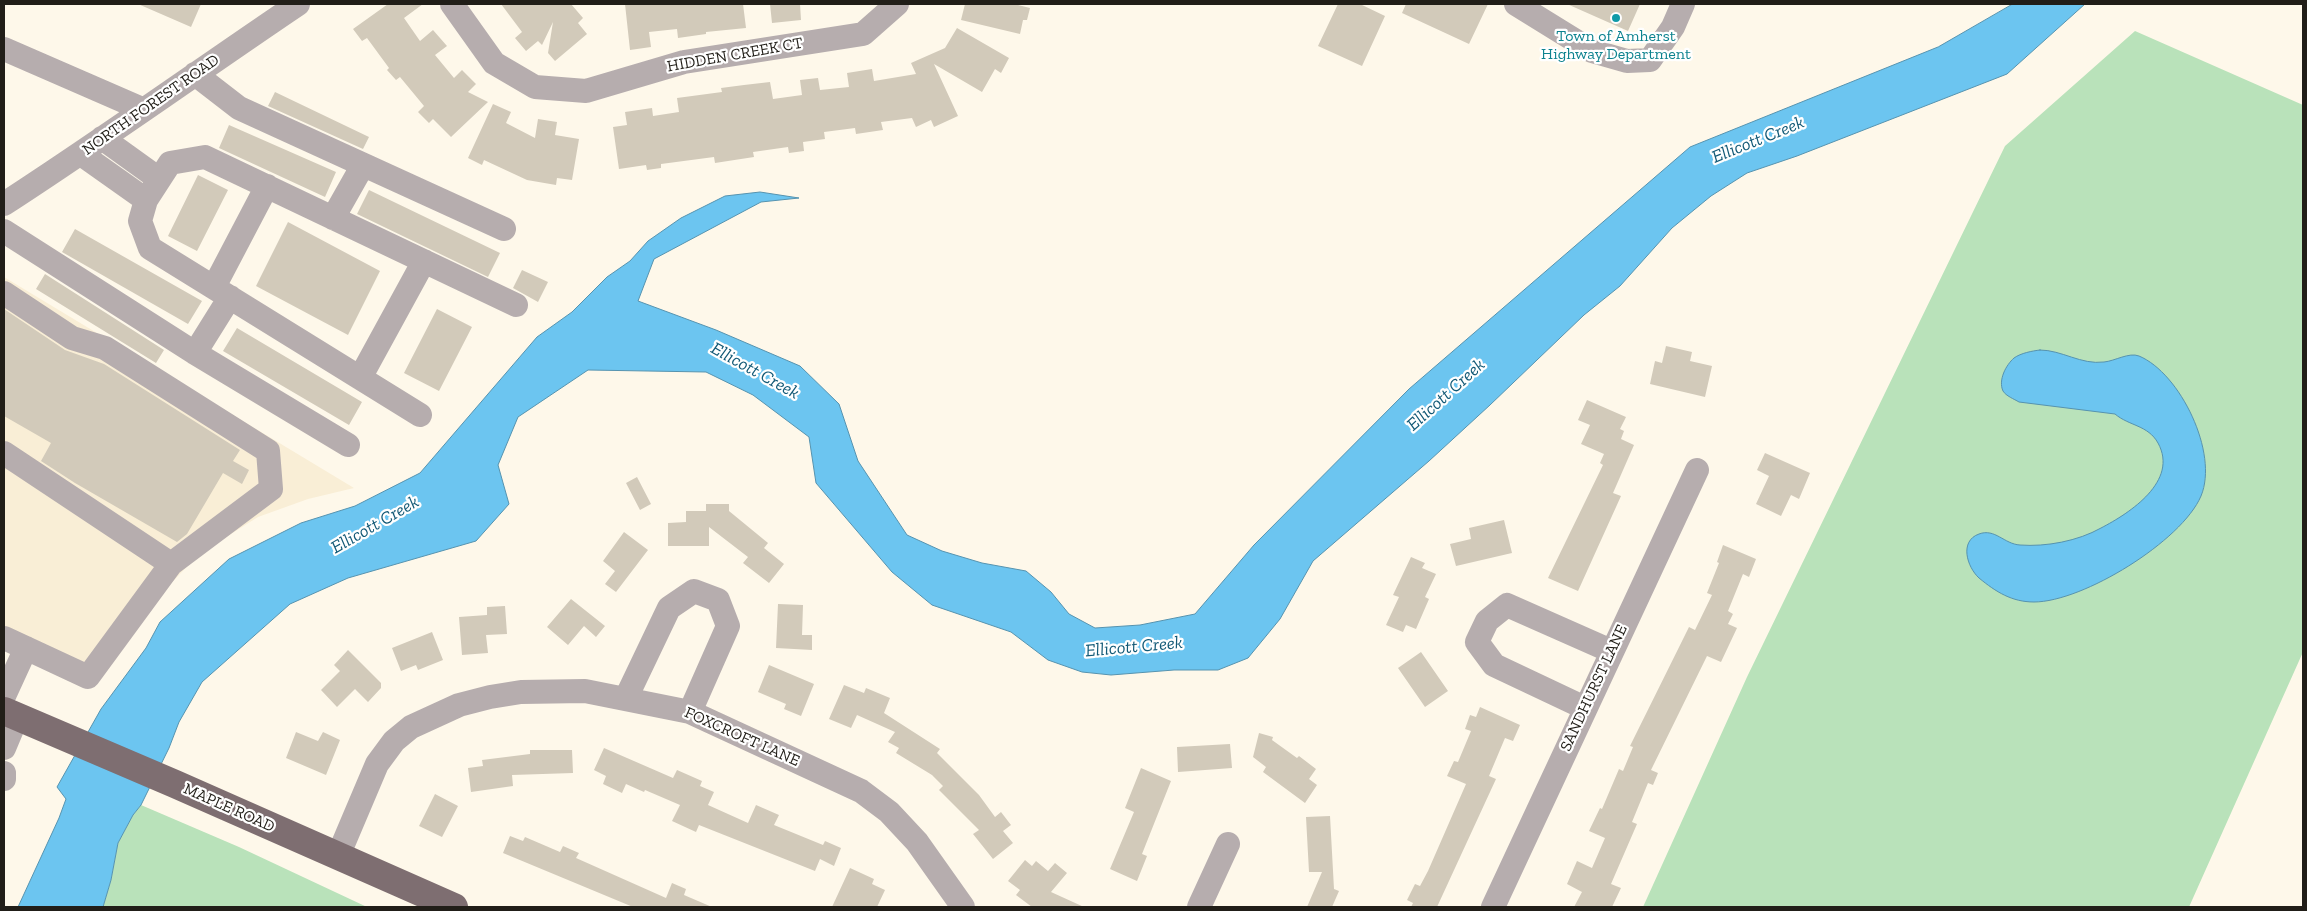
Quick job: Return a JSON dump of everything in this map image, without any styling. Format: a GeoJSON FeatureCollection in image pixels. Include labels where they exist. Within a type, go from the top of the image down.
{"type":"FeatureCollection","features":[{"type":"Feature","properties":{"kind":"main road","name":"MAPLE ROAD"},"geometry":{"type":"LineString","coordinates":[[8,708],[63,738],[175,784],[454,907]]}},
{"type":"Feature","properties":{"kind":"street","name":"NORTH FOREST ROAD"},"geometry":{"type":"LineString","coordinates":[[4,204],[81,154],[142,109],[298,4]]}},
{"type":"Feature","properties":{"kind":"street","name":"HIDDEN CREEK CT"},"geometry":{"type":"LineString","coordinates":[[452,4],[494,63],[535,87],[586,91],[684,62],[862,34],[897,4]]}},
{"type":"Feature","properties":{"kind":"street"},"geometry":{"type":"LineString","coordinates":[[1516,4],[1592,51],[1627,61],[1650,60],[1672,27],[1683,4]]}},
{"type":"Feature","properties":{"kind":"street"},"geometry":{"type":"LineString","coordinates":[[4,49],[142,109]]}},
{"type":"Feature","properties":{"kind":"street"},"geometry":{"type":"LineString","coordinates":[[195,74],[239,108],[504,229]]}},
{"type":"Feature","properties":{"kind":"street"},"geometry":{"type":"LineString","coordinates":[[102,138],[159,180]]}},
{"type":"Feature","properties":{"kind":"street"},"geometry":{"type":"LineString","coordinates":[[81,154],[146,200]]}},
{"type":"Feature","properties":{"kind":"street"},"geometry":{"type":"LineString","coordinates":[[420,415],[150,248],[140,222],[146,200],[170,163],[205,157],[516,305]]}},
{"type":"Feature","properties":{"kind":"street"},"geometry":{"type":"LineString","coordinates":[[333,218],[363,165]]}},
{"type":"Feature","properties":{"kind":"street"},"geometry":{"type":"LineString","coordinates":[[195,353],[267,186]]}},
{"type":"Feature","properties":{"kind":"street"},"geometry":{"type":"LineString","coordinates":[[4,231],[195,353],[348,445]]}},
{"type":"Feature","properties":{"kind":"street"},"geometry":{"type":"LineString","coordinates":[[360,378],[424,261]]}},
{"type":"Feature","properties":{"kind":"street"},"geometry":{"type":"LineString","coordinates":[[4,294],[72,338],[105,348],[268,450],[271,489],[171,564],[88,677],[4,638]]}},
{"type":"Feature","properties":{"kind":"street"},"geometry":{"type":"LineString","coordinates":[[6,459],[171,564]]}},
{"type":"Feature","properties":{"kind":"street","name":"SANDHURST LANE"},"geometry":{"type":"LineString","coordinates":[[1493,907],[1611,651],[1698,470]]}},
{"type":"Feature","properties":{"kind":"street"},"geometry":{"type":"LineString","coordinates":[[626,698],[669,608],[694,591],[718,600],[728,626],[690,712]]}},
{"type":"Feature","properties":{"kind":"street"},"geometry":{"type":"LineString","coordinates":[[1585,708],[1494,665],[1477,642],[1487,621],[1507,605],[1611,651]]}},
{"type":"Feature","properties":{"kind":"street"},"geometry":{"type":"LineString","coordinates":[[4,748],[8,708],[26,648]]}},
{"type":"Feature","properties":{"kind":"street","name":"FOXCROFT LANE"},"geometry":{"type":"LineString","coordinates":[[338,856],[377,764],[394,741],[411,727],[430,716],[459,705],[521,692],[585,691],[690,712],[861,791],[888,812],[917,842],[963,907]]}},
{"type":"Feature","properties":{"kind":"street"},"geometry":{"type":"LineString","coordinates":[[4,774],[4,779]]}},
{"type":"Feature","properties":{"kind":"street"},"geometry":{"type":"LineString","coordinates":[[1199,907],[1228,844]]}},
{"type":"Feature","properties":{"kind":"shaded area"},"geometry":{"type":"Polygon","coordinates":[[[4,277],[354,488],[308,499],[258,517],[199,554],[136,620],[87,685],[4,649],[4,277]]]}},
{"type":"Feature","properties":{"kind":"green space"},"geometry":{"type":"Polygon","coordinates":[[[2135,31],[2303,105],[2303,652],[2189,907],[1643,907],[1747,677],[2005,146],[2135,31]]]}},
{"type":"Feature","properties":{"kind":"green space"},"geometry":{"type":"Polygon","coordinates":[[[141,805],[239,847],[367,907],[103,907],[111,880],[118,843],[133,815],[141,805]]]}},
{"type":"Feature","properties":{"kind":"water","name":"Ellicott Creek"},"geometry":{"type":"Polygon","coordinates":[[[2013,4],[2085,4],[2007,74],[1797,156],[1747,173],[1711,196],[1672,228],[1620,286],[1584,315],[1429,461],[1313,561],[1280,619],[1248,658],[1218,670],[1174,670],[1111,675],[1082,672],[1048,660],[1011,632],[932,605],[892,572],[816,483],[809,437],[753,395],[706,372],[588,370],[518,417],[498,465],[509,504],[476,541],[348,578],[290,604],[202,682],[179,722],[169,748],[141,805],[133,815],[118,843],[111,880],[103,907],[18,907],[66,799],[57,787],[101,709],[146,648],[160,622],[229,559],[301,523],[355,506],[420,473],[537,337],[572,312],[607,277],[630,261],[648,241],[681,218],[725,196],[760,192],[799,198],[761,202],[654,259],[638,301],[716,330],[800,366],[839,404],[858,461],[907,535],[942,551],[982,563],[1026,571],[1051,592],[1069,614],[1095,628],[1140,625],[1195,614],[1254,545],[1409,389],[1690,147],[1938,47],[2013,4]]]}},
{"type":"Feature","properties":{"kind":"water"},"geometry":{"type":"Polygon","coordinates":[[[2040,350],[2056,352],[2079,360],[2096,362],[2135,355],[2154,365],[2169,379],[2192,416],[2205,458],[2205,478],[2201,496],[2174,532],[2129,566],[2078,592],[2054,599],[2026,602],[2005,595],[1979,578],[1968,561],[1967,548],[1973,537],[1979,534],[1990,533],[2014,544],[2040,545],[2072,540],[2092,533],[2125,514],[2148,494],[2157,483],[2162,470],[2163,457],[2154,437],[2144,429],[2115,414],[2019,402],[2006,394],[2003,391],[2001,382],[2008,365],[2014,358],[2020,355],[2040,350]]]}},
{"type":"Feature","properties":{"kind":"building"},"geometry":{"type":"Polygon","coordinates":[[[138,4],[201,4],[191,27],[138,4]]]}},
{"type":"Feature","properties":{"kind":"building"},"geometry":{"type":"Polygon","coordinates":[[[388,4],[423,4],[404,18],[420,41],[433,30],[447,46],[435,55],[454,78],[462,70],[476,84],[468,92],[488,102],[451,137],[433,119],[429,123],[418,112],[424,106],[400,77],[396,80],[387,70],[389,68],[367,38],[362,41],[353,29],[388,4]]]}},
{"type":"Feature","properties":{"kind":"building"},"geometry":{"type":"Polygon","coordinates":[[[501,4],[571,4],[583,18],[578,23],[587,34],[555,61],[548,53],[553,22],[542,45],[538,41],[526,51],[515,38],[522,32],[501,4]]]}},
{"type":"Feature","properties":{"kind":"building"},"geometry":{"type":"Polygon","coordinates":[[[625,4],[743,4],[746,28],[706,32],[706,34],[678,38],[677,29],[649,32],[651,47],[630,50],[625,4]]]}},
{"type":"Feature","properties":{"kind":"building"},"geometry":{"type":"Polygon","coordinates":[[[770,4],[800,4],[801,20],[772,23],[770,4]]]}},
{"type":"Feature","properties":{"kind":"building"},"geometry":{"type":"Polygon","coordinates":[[[965,4],[1014,4],[1030,8],[1027,20],[1023,20],[1020,34],[961,20],[965,4]]]}},
{"type":"Feature","properties":{"kind":"building"},"geometry":{"type":"Polygon","coordinates":[[[1338,4],[1360,4],[1385,16],[1362,66],[1318,46],[1338,4]]]}},
{"type":"Feature","properties":{"kind":"building"},"geometry":{"type":"Polygon","coordinates":[[[1406,4],[1488,4],[1469,44],[1402,13],[1406,4]]]}},
{"type":"Feature","properties":{"kind":"building","name":"Town of Amherst Highway Department"},"geometry":{"type":"Polygon","coordinates":[[[1567,4],[1640,4],[1628,31],[1567,4]]]}},
{"type":"Feature","properties":{"kind":"building"},"geometry":{"type":"Polygon","coordinates":[[[957,28],[1009,58],[1001,73],[995,69],[982,92],[934,64],[958,116],[934,127],[931,120],[916,127],[912,118],[881,122],[883,130],[856,134],[855,128],[824,132],[825,139],[803,142],[804,151],[789,153],[788,147],[753,152],[754,157],[715,163],[714,157],[661,164],[661,168],[647,170],[646,165],[619,169],[613,127],[627,125],[625,112],[652,108],[653,116],[679,112],[677,98],[722,92],[721,88],[770,82],[773,99],[802,95],[800,80],[818,78],[820,90],[849,87],[847,73],[872,69],[874,81],[916,74],[911,63],[945,48],[957,28]]]}},
{"type":"Feature","properties":{"kind":"building"},"geometry":{"type":"Polygon","coordinates":[[[275,92],[369,137],[363,149],[268,106],[275,92]]]}},
{"type":"Feature","properties":{"kind":"building"},"geometry":{"type":"Polygon","coordinates":[[[493,104],[511,112],[506,123],[535,138],[538,119],[557,122],[555,135],[579,139],[572,180],[557,178],[556,185],[527,180],[484,160],[482,165],[468,158],[493,104]]]}},
{"type":"Feature","properties":{"kind":"building"},"geometry":{"type":"Polygon","coordinates":[[[229,125],[336,172],[325,197],[219,148],[229,125]]]}},
{"type":"Feature","properties":{"kind":"building"},"geometry":{"type":"Polygon","coordinates":[[[198,175],[228,190],[197,251],[168,236],[198,175]]]}},
{"type":"Feature","properties":{"kind":"building"},"geometry":{"type":"Polygon","coordinates":[[[369,190],[500,253],[488,277],[357,214],[369,190]]]}},
{"type":"Feature","properties":{"kind":"building"},"geometry":{"type":"Polygon","coordinates":[[[288,222],[380,271],[348,335],[256,286],[288,222]]]}},
{"type":"Feature","properties":{"kind":"building"},"geometry":{"type":"Polygon","coordinates":[[[75,229],[202,301],[188,324],[62,252],[75,229]]]}},
{"type":"Feature","properties":{"kind":"building"},"geometry":{"type":"Polygon","coordinates":[[[522,270],[548,282],[538,302],[513,288],[522,270]]]}},
{"type":"Feature","properties":{"kind":"building"},"geometry":{"type":"Polygon","coordinates":[[[45,274],[164,350],[156,363],[36,289],[45,274]]]}},
{"type":"Feature","properties":{"kind":"building"},"geometry":{"type":"Polygon","coordinates":[[[4,309],[65,350],[104,364],[240,450],[233,461],[249,470],[242,484],[223,473],[187,534],[177,542],[75,483],[41,461],[51,443],[4,416],[4,309]]]}},
{"type":"Feature","properties":{"kind":"building"},"geometry":{"type":"Polygon","coordinates":[[[437,309],[472,327],[439,391],[404,373],[437,309]]]}},
{"type":"Feature","properties":{"kind":"building"},"geometry":{"type":"Polygon","coordinates":[[[237,328],[362,402],[349,425],[223,351],[237,328]]]}},
{"type":"Feature","properties":{"kind":"building"},"geometry":{"type":"Polygon","coordinates":[[[1666,346],[1692,352],[1690,361],[1712,366],[1705,397],[1650,384],[1655,361],[1662,363],[1666,346]]]}},
{"type":"Feature","properties":{"kind":"building"},"geometry":{"type":"Polygon","coordinates":[[[1587,400],[1626,417],[1620,429],[1624,431],[1621,439],[1634,445],[1613,493],[1621,496],[1578,591],[1548,578],[1603,465],[1600,463],[1604,454],[1581,444],[1590,425],[1578,420],[1587,400]]]}},
{"type":"Feature","properties":{"kind":"building"},"geometry":{"type":"Polygon","coordinates":[[[1765,453],[1810,473],[1799,499],[1791,495],[1781,516],[1756,504],[1769,476],[1757,470],[1765,453]]]}},
{"type":"Feature","properties":{"kind":"building"},"geometry":{"type":"Polygon","coordinates":[[[637,477],[651,504],[640,510],[626,483],[637,477]]]}},
{"type":"Feature","properties":{"kind":"building"},"geometry":{"type":"Polygon","coordinates":[[[706,504],[729,504],[729,511],[768,543],[764,548],[784,564],[769,583],[743,563],[748,557],[709,527],[709,546],[668,546],[668,523],[686,522],[686,511],[706,511],[706,504]]]}},
{"type":"Feature","properties":{"kind":"building"},"geometry":{"type":"Polygon","coordinates":[[[1504,520],[1512,553],[1456,566],[1450,544],[1471,539],[1469,528],[1504,520]]]}},
{"type":"Feature","properties":{"kind":"building"},"geometry":{"type":"Polygon","coordinates":[[[624,532],[648,550],[616,592],[605,584],[615,571],[603,561],[624,532]]]}},
{"type":"Feature","properties":{"kind":"building"},"geometry":{"type":"Polygon","coordinates":[[[1723,545],[1756,559],[1749,577],[1743,574],[1728,611],[1733,614],[1728,624],[1737,628],[1721,662],[1707,656],[1651,770],[1658,773],[1653,785],[1648,783],[1632,822],[1637,824],[1611,884],[1621,888],[1612,907],[1574,907],[1582,892],[1567,884],[1577,861],[1592,868],[1605,838],[1589,831],[1600,808],[1602,809],[1619,769],[1623,771],[1633,747],[1630,746],[1689,627],[1695,630],[1712,595],[1707,593],[1719,563],[1717,562],[1723,545]]]}},
{"type":"Feature","properties":{"kind":"building"},"geometry":{"type":"Polygon","coordinates":[[[1411,557],[1425,563],[1422,568],[1436,574],[1425,597],[1429,599],[1416,629],[1406,625],[1403,632],[1386,625],[1399,597],[1393,595],[1411,557]]]}},
{"type":"Feature","properties":{"kind":"building"},"geometry":{"type":"Polygon","coordinates":[[[571,599],[605,626],[596,637],[584,626],[568,645],[547,627],[571,599]]]}},
{"type":"Feature","properties":{"kind":"building"},"geometry":{"type":"Polygon","coordinates":[[[778,604],[803,605],[802,635],[812,635],[812,650],[776,648],[778,604]]]}},
{"type":"Feature","properties":{"kind":"building"},"geometry":{"type":"Polygon","coordinates":[[[505,606],[507,634],[486,635],[488,653],[462,655],[459,617],[487,615],[487,607],[505,606]]]}},
{"type":"Feature","properties":{"kind":"building"},"geometry":{"type":"Polygon","coordinates":[[[432,632],[443,660],[418,670],[416,665],[401,671],[392,648],[432,632]]]}},
{"type":"Feature","properties":{"kind":"building"},"geometry":{"type":"Polygon","coordinates":[[[348,650],[381,683],[381,688],[368,702],[355,689],[337,707],[321,690],[340,671],[334,665],[348,650]]]}},
{"type":"Feature","properties":{"kind":"building"},"geometry":{"type":"Polygon","coordinates":[[[1421,652],[1448,691],[1425,707],[1398,668],[1421,652]]]}},
{"type":"Feature","properties":{"kind":"building"},"geometry":{"type":"Polygon","coordinates":[[[769,665],[814,684],[801,716],[784,709],[786,704],[758,692],[769,665]]]}},
{"type":"Feature","properties":{"kind":"building"},"geometry":{"type":"Polygon","coordinates":[[[844,685],[864,693],[866,688],[890,698],[884,713],[940,749],[937,753],[979,795],[995,817],[1001,812],[1011,825],[1003,831],[1013,843],[993,859],[973,834],[979,830],[939,790],[943,786],[932,775],[896,753],[899,748],[888,742],[895,732],[857,715],[851,728],[829,719],[844,685]]]}},
{"type":"Feature","properties":{"kind":"building"},"geometry":{"type":"Polygon","coordinates":[[[1480,707],[1520,725],[1513,741],[1505,738],[1489,776],[1496,779],[1437,907],[1411,907],[1413,903],[1407,900],[1415,884],[1420,886],[1428,871],[1466,784],[1447,776],[1454,761],[1458,762],[1471,731],[1465,729],[1470,715],[1476,717],[1480,707]]]}},
{"type":"Feature","properties":{"kind":"building"},"geometry":{"type":"Polygon","coordinates":[[[296,732],[318,741],[323,732],[340,740],[326,775],[286,758],[296,732]]]}},
{"type":"Feature","properties":{"kind":"building"},"geometry":{"type":"Polygon","coordinates":[[[1259,733],[1273,737],[1272,740],[1316,769],[1309,779],[1317,785],[1305,803],[1263,772],[1266,767],[1253,757],[1259,733]]]}},
{"type":"Feature","properties":{"kind":"building"},"geometry":{"type":"Polygon","coordinates":[[[1230,744],[1232,768],[1178,772],[1177,747],[1230,744]]]}},
{"type":"Feature","properties":{"kind":"building"},"geometry":{"type":"Polygon","coordinates":[[[604,748],[673,778],[677,770],[702,781],[700,786],[714,792],[708,805],[748,823],[756,805],[779,815],[774,825],[823,845],[825,841],[841,848],[834,866],[820,859],[815,871],[699,825],[696,832],[672,821],[680,805],[626,784],[622,793],[603,784],[606,776],[594,770],[604,748]]]}},
{"type":"Feature","properties":{"kind":"building"},"geometry":{"type":"Polygon","coordinates":[[[530,750],[572,750],[573,773],[512,775],[513,786],[471,792],[468,768],[483,766],[482,760],[530,754],[530,750]]]}},
{"type":"Feature","properties":{"kind":"building"},"geometry":{"type":"Polygon","coordinates":[[[1141,768],[1171,781],[1142,854],[1147,856],[1137,881],[1110,869],[1134,812],[1125,808],[1141,768]]]}},
{"type":"Feature","properties":{"kind":"building"},"geometry":{"type":"Polygon","coordinates":[[[435,794],[458,806],[442,837],[419,826],[435,794]]]}},
{"type":"Feature","properties":{"kind":"building"},"geometry":{"type":"Polygon","coordinates":[[[1330,816],[1334,889],[1339,891],[1332,907],[1307,907],[1322,872],[1309,872],[1306,817],[1330,816]]]}},
{"type":"Feature","properties":{"kind":"building"},"geometry":{"type":"Polygon","coordinates":[[[510,836],[523,841],[525,837],[560,852],[563,846],[579,853],[576,858],[666,898],[672,883],[686,889],[684,895],[712,907],[633,907],[503,853],[510,836]]]}},
{"type":"Feature","properties":{"kind":"building"},"geometry":{"type":"Polygon","coordinates":[[[1025,860],[1032,866],[1036,861],[1048,871],[1055,863],[1067,873],[1051,892],[1084,907],[1032,907],[1016,895],[1020,890],[1008,881],[1025,860]]]}},
{"type":"Feature","properties":{"kind":"building"},"geometry":{"type":"Polygon","coordinates":[[[850,868],[874,879],[872,884],[885,890],[877,907],[832,907],[850,868]]]}},
{"type":"Feature","properties":{"kind":"place","name":"Town of Amherst Highway Department"},"geometry":{"type":"Point","coordinates":[1616,18]}}]}
